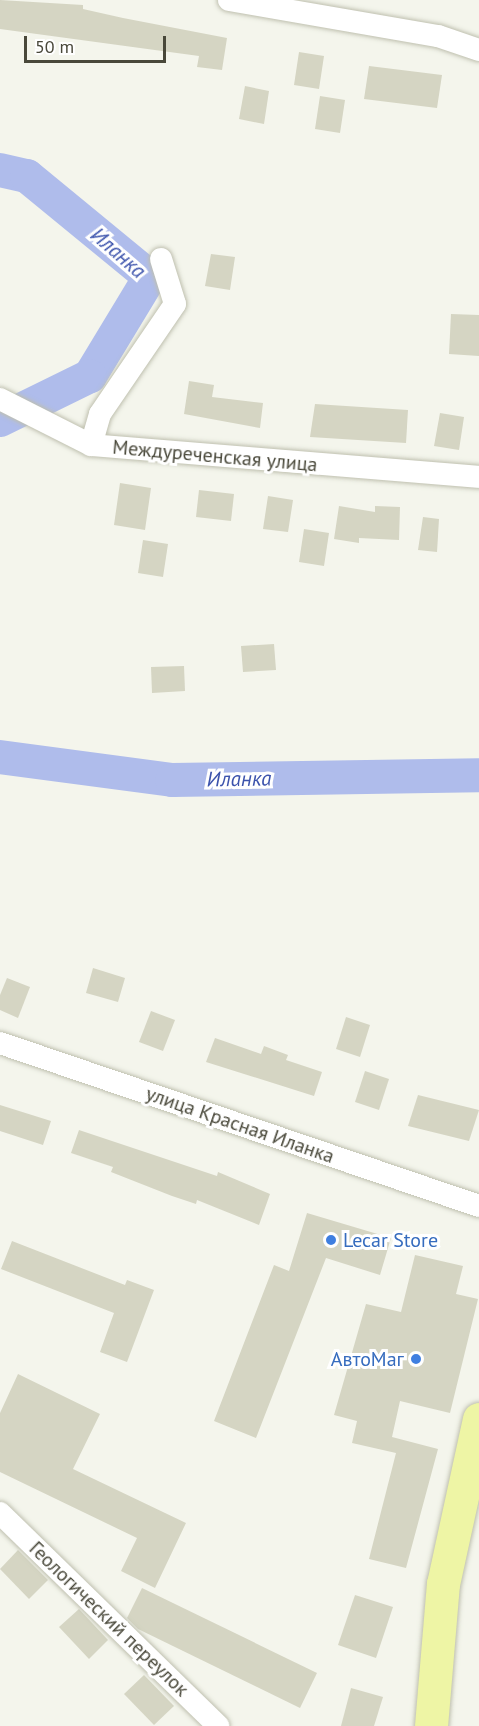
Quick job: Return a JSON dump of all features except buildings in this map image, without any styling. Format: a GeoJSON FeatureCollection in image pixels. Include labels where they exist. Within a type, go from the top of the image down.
{"type":"FeatureCollection","features":[{"type":"Feature","properties":{"kind":"main road"},"geometry":{"type":"LineString","coordinates":[[431,1726],[443,1584],[479,1419]]}},
{"type":"Feature","properties":{"kind":"street"},"geometry":{"type":"LineString","coordinates":[[229,0],[438,36],[479,50]]}},
{"type":"Feature","properties":{"kind":"street","name":"Междуреченская улица"},"geometry":{"type":"LineString","coordinates":[[161,259],[175,304],[100,414],[91,445],[479,477]]}},
{"type":"Feature","properties":{"kind":"street"},"geometry":{"type":"LineString","coordinates":[[6,401],[91,445]]}},
{"type":"Feature","properties":{"kind":"street","name":"улица Красная Иланка"},"geometry":{"type":"LineString","coordinates":[[0,1043],[479,1206]]}},
{"type":"Feature","properties":{"kind":"street","name":"Геологический переулок"},"geometry":{"type":"LineString","coordinates":[[0,1513],[218,1726]]}},
{"type":"Feature","properties":{"kind":"waterway","name":"Иланка"},"geometry":{"type":"LineString","coordinates":[[0,170],[27,176],[150,277],[90,376],[0,420]]}},
{"type":"Feature","properties":{"kind":"waterway","name":"Иланка"},"geometry":{"type":"LineString","coordinates":[[0,757],[172,780],[479,775]]}},
{"type":"Feature","properties":{"kind":"place","name":"Lecar Store"},"geometry":{"type":"Point","coordinates":[331,1240]}},
{"type":"Feature","properties":{"kind":"place","name":"АвтоМаг"},"geometry":{"type":"Point","coordinates":[416,1359]}}]}
